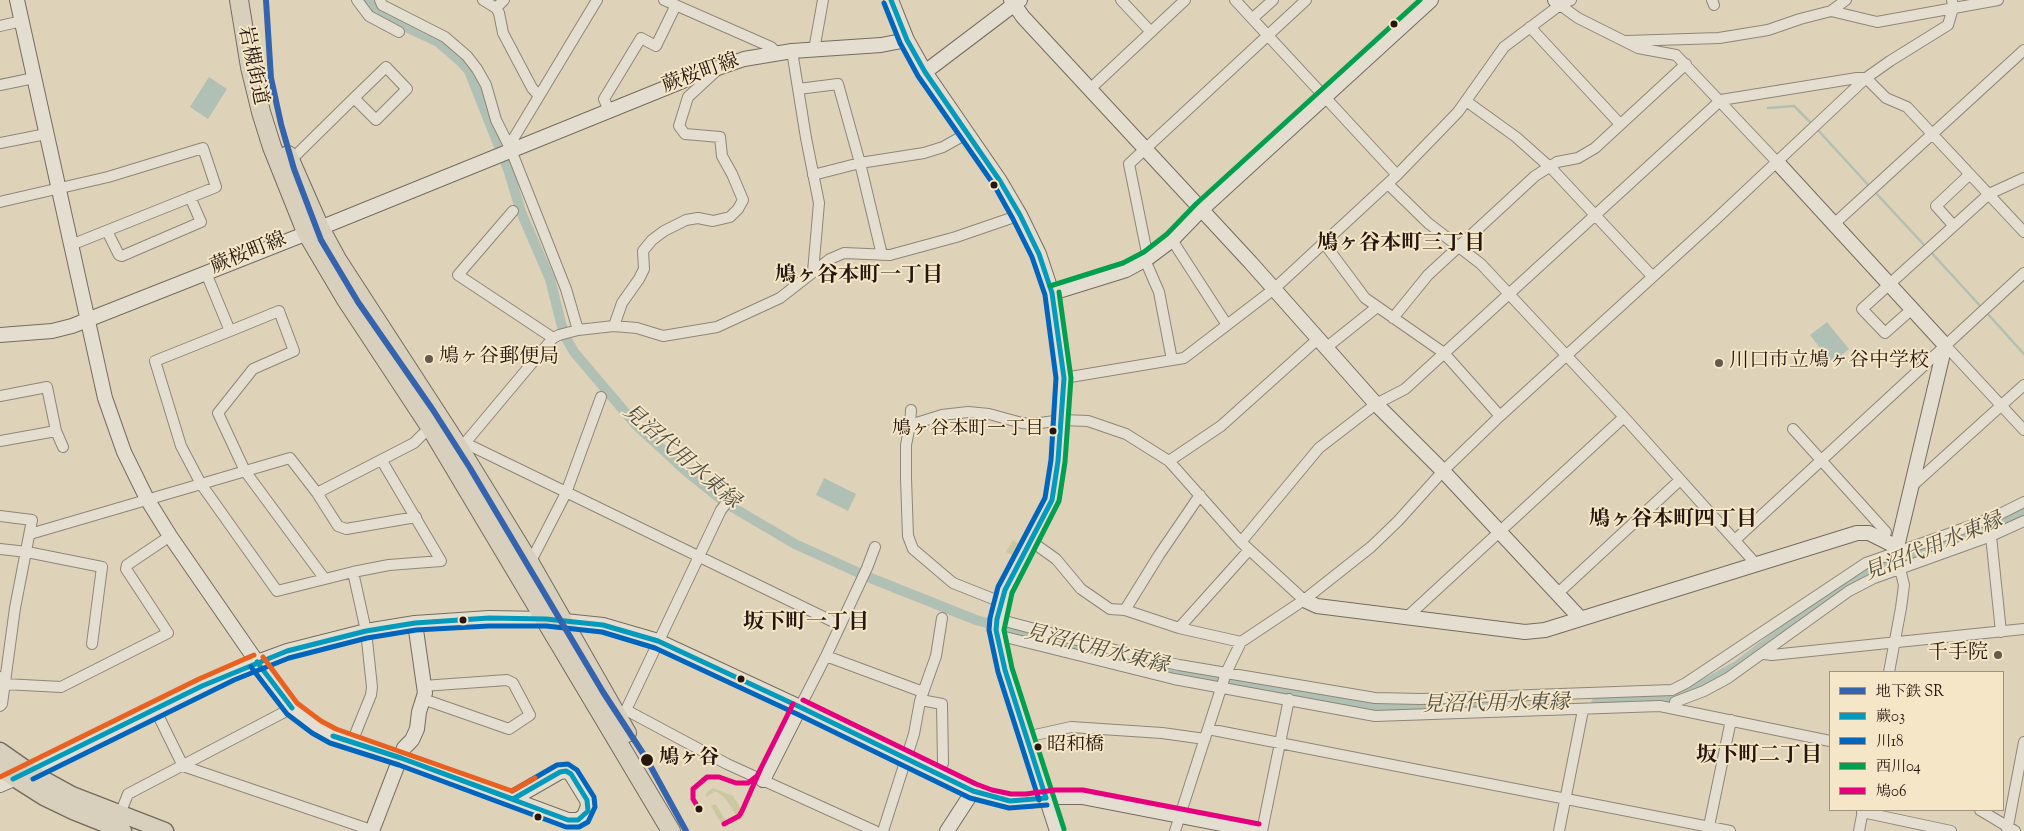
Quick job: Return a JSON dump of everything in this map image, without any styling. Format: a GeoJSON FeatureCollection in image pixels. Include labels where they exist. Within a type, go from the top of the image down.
{"type":"FeatureCollection","features":[{"type":"Feature","properties":{"kind":"highway","name":"岩槻街道"},"geometry":{"type":"LineString","coordinates":[[239,0],[250,68],[272,147],[345,298],[430,427],[671,831]]}},
{"type":"Feature","properties":{"kind":"highway","name":"岩槻街道"},"geometry":{"type":"LineString","coordinates":[[250,0],[261,62],[280,133],[313,230],[462,446],[563,621],[622,712],[684,831]]}},
{"type":"Feature","properties":{"kind":"main road"},"geometry":{"type":"LineString","coordinates":[[0,751],[30,772],[72,795],[165,831]]}},
{"type":"Feature","properties":{"kind":"main road"},"geometry":{"type":"LineString","coordinates":[[4,778],[73,812],[123,831]]}},
{"type":"Feature","properties":{"kind":"street"},"geometry":{"type":"LineString","coordinates":[[17,0],[89,320],[99,374],[113,423],[135,476],[147,499],[170,536],[257,662],[292,708],[317,727],[333,736],[401,758],[573,821],[584,816],[588,806],[587,800],[571,774],[566,771],[560,772],[513,799]]}},
{"type":"Feature","properties":{"kind":"street"},"geometry":{"type":"LineString","coordinates":[[357,0],[368,16],[398,32]]}},
{"type":"Feature","properties":{"kind":"street"},"geometry":{"type":"LineString","coordinates":[[380,0],[382,5],[445,37],[467,56],[477,69],[486,85],[505,151],[566,289],[565,333],[462,446],[566,493],[840,625]]}},
{"type":"Feature","properties":{"kind":"street"},"geometry":{"type":"LineString","coordinates":[[483,0],[496,8],[500,13],[503,33],[532,88],[539,96]]}},
{"type":"Feature","properties":{"kind":"street"},"geometry":{"type":"LineString","coordinates":[[496,8],[504,0]]}},
{"type":"Feature","properties":{"kind":"street"},"geometry":{"type":"LineString","coordinates":[[505,151],[597,0]]}},
{"type":"Feature","properties":{"kind":"street"},"geometry":{"type":"LineString","coordinates":[[664,0],[771,47],[777,53]]}},
{"type":"Feature","properties":{"kind":"street"},"geometry":{"type":"LineString","coordinates":[[814,50],[823,0]]}},
{"type":"Feature","properties":{"kind":"street"},"geometry":{"type":"LineString","coordinates":[[892,0],[907,40],[925,72],[1000,181],[1020,215],[1039,254],[1052,293],[1064,378],[1058,461],[1052,500],[1032,542],[1012,576],[1001,602],[997,626],[1005,670],[1057,831]]}},
{"type":"Feature","properties":{"kind":"street"},"geometry":{"type":"LineString","coordinates":[[1122,0],[1151,32]]}},
{"type":"Feature","properties":{"kind":"street"},"geometry":{"type":"LineString","coordinates":[[1090,89],[1185,0]]}},
{"type":"Feature","properties":{"kind":"street"},"geometry":{"type":"LineString","coordinates":[[1235,0],[1397,175]]}},
{"type":"Feature","properties":{"kind":"street"},"geometry":{"type":"LineString","coordinates":[[1253,18],[1273,0]]}},
{"type":"Feature","properties":{"kind":"street"},"geometry":{"type":"LineString","coordinates":[[1172,360],[1159,292],[1147,259],[1129,164],[1306,0]]}},
{"type":"Feature","properties":{"kind":"street"},"geometry":{"type":"LineString","coordinates":[[1052,293],[1126,270],[1147,259],[1172,240],[1201,210],[1431,0]]}},
{"type":"Feature","properties":{"kind":"street"},"geometry":{"type":"LineString","coordinates":[[1625,41],[1719,38],[1768,30],[1831,11],[1846,0]]}},
{"type":"Feature","properties":{"kind":"street"},"geometry":{"type":"LineString","coordinates":[[1831,11],[1878,22],[1953,4],[1998,0]]}},
{"type":"Feature","properties":{"kind":"street"},"geometry":{"type":"LineString","coordinates":[[925,72],[1015,2],[1090,89],[1323,342],[1376,404],[1443,471],[1580,618]]}},
{"type":"Feature","properties":{"kind":"street"},"geometry":{"type":"LineString","coordinates":[[1064,378],[1184,358],[1274,289],[1388,184],[1458,112],[1504,47],[1562,2],[1578,18],[1638,48],[1676,54],[1721,100],[2024,430]]}},
{"type":"Feature","properties":{"kind":"street"},"geometry":{"type":"LineString","coordinates":[[1175,831],[1226,673],[1241,642],[1304,600],[1371,547],[1398,521],[1443,471],[1500,416],[1866,78],[1890,60],[1948,25],[1953,4]]}},
{"type":"Feature","properties":{"kind":"street"},"geometry":{"type":"LineString","coordinates":[[609,111],[604,99],[641,38],[656,46],[676,5]]}},
{"type":"Feature","properties":{"kind":"street"},"geometry":{"type":"LineString","coordinates":[[0,26],[22,22]]}},
{"type":"Feature","properties":{"kind":"street"},"geometry":{"type":"LineString","coordinates":[[1530,27],[1620,124]]}},
{"type":"Feature","properties":{"kind":"street","name":"蕨桜町線"},"geometry":{"type":"LineString","coordinates":[[0,335],[52,331],[89,320],[505,151],[721,66],[744,59],[777,53],[881,45],[907,40]]}},
{"type":"Feature","properties":{"kind":"street"},"geometry":{"type":"LineString","coordinates":[[1834,224],[1931,133],[2024,50]]}},
{"type":"Feature","properties":{"kind":"street"},"geometry":{"type":"LineString","coordinates":[[792,51],[819,211],[813,272]]}},
{"type":"Feature","properties":{"kind":"street"},"geometry":{"type":"LineString","coordinates":[[1394,318],[1428,275],[1535,176],[1557,162],[1586,155],[1686,64]]}},
{"type":"Feature","properties":{"kind":"street"},"geometry":{"type":"LineString","coordinates":[[614,326],[622,303],[644,269],[643,250],[652,240],[664,231],[686,220],[698,218],[713,221],[730,216],[738,210],[743,200],[722,156],[720,137],[685,134],[679,126],[688,97],[721,66]]}},
{"type":"Feature","properties":{"kind":"street"},"geometry":{"type":"LineString","coordinates":[[290,161],[354,98],[386,67],[407,89],[376,120],[354,98]]}},
{"type":"Feature","properties":{"kind":"street"},"geometry":{"type":"LineString","coordinates":[[0,85],[34,78]]}},
{"type":"Feature","properties":{"kind":"street"},"geometry":{"type":"LineString","coordinates":[[1241,542],[1318,448],[1376,404],[1405,389],[1508,292],[1721,100],[1866,78],[1886,98],[1907,107],[2024,232]]}},
{"type":"Feature","properties":{"kind":"street"},"geometry":{"type":"LineString","coordinates":[[798,89],[838,84],[860,163],[882,255]]}},
{"type":"Feature","properties":{"kind":"street"},"geometry":{"type":"LineString","coordinates":[[1466,101],[1516,137],[1550,167],[1652,276]]}},
{"type":"Feature","properties":{"kind":"street"},"geometry":{"type":"LineString","coordinates":[[813,175],[860,163],[924,153],[943,147],[968,133]]}},
{"type":"Feature","properties":{"kind":"street"},"geometry":{"type":"LineString","coordinates":[[0,143],[46,134]]}},
{"type":"Feature","properties":{"kind":"street"},"geometry":{"type":"LineString","coordinates":[[0,202],[108,177],[204,148],[216,187],[72,245]]}},
{"type":"Feature","properties":{"kind":"street"},"geometry":{"type":"LineString","coordinates":[[1953,225],[1936,206],[1970,174]]}},
{"type":"Feature","properties":{"kind":"street"},"geometry":{"type":"LineString","coordinates":[[1912,309],[1885,333],[1862,309],[1989,194],[2024,178]]}},
{"type":"Feature","properties":{"kind":"street"},"geometry":{"type":"LineString","coordinates":[[1388,184],[1428,223],[1481,264],[1624,417],[1756,564]]}},
{"type":"Feature","properties":{"kind":"street"},"geometry":{"type":"LineString","coordinates":[[107,231],[119,255],[122,256],[200,222],[190,197]]}},
{"type":"Feature","properties":{"kind":"street"},"geometry":{"type":"LineString","coordinates":[[513,211],[458,275],[565,333],[614,326],[637,328],[663,336],[716,327],[780,298],[830,259],[844,253],[890,255],[956,237],[1020,215]]}},
{"type":"Feature","properties":{"kind":"street"},"geometry":{"type":"LineString","coordinates":[[1172,240],[1226,325]]}},
{"type":"Feature","properties":{"kind":"street"},"geometry":{"type":"LineString","coordinates":[[1324,243],[1365,298],[1444,353],[1500,416]]}},
{"type":"Feature","properties":{"kind":"street"},"geometry":{"type":"LineString","coordinates":[[206,273],[230,331]]}},
{"type":"Feature","properties":{"kind":"street"},"geometry":{"type":"LineString","coordinates":[[1735,540],[2024,273]]}},
{"type":"Feature","properties":{"kind":"street"},"geometry":{"type":"LineString","coordinates":[[1169,461],[1221,426],[1323,342],[1377,307]]}},
{"type":"Feature","properties":{"kind":"street"},"geometry":{"type":"LineString","coordinates":[[324,578],[245,471],[218,413],[253,369],[294,351],[278,310],[155,361],[181,446],[201,484],[277,591],[324,578],[389,565],[441,561],[382,461]]}},
{"type":"Feature","properties":{"kind":"street"},"geometry":{"type":"LineString","coordinates":[[1889,671],[1904,585],[1897,552],[1945,345]]}},
{"type":"Feature","properties":{"kind":"street"},"geometry":{"type":"LineString","coordinates":[[1911,487],[2024,385]]}},
{"type":"Feature","properties":{"kind":"street"},"geometry":{"type":"LineString","coordinates":[[0,396],[47,387],[56,431],[63,447]]}},
{"type":"Feature","properties":{"kind":"street"},"geometry":{"type":"LineString","coordinates":[[530,563],[566,493],[601,397]]}},
{"type":"Feature","properties":{"kind":"street"},"geometry":{"type":"LineString","coordinates":[[911,410],[906,445],[906,478],[908,536],[913,549],[953,583],[1001,602]]}},
{"type":"Feature","properties":{"kind":"street"},"geometry":{"type":"LineString","coordinates":[[910,424],[968,412],[989,414],[1033,424],[1062,420],[1088,421],[1105,425],[1126,434],[1169,461],[1241,542],[1304,600],[1317,606],[1525,632],[1545,630],[1857,533],[1868,533],[1884,539],[1897,552]]}},
{"type":"Feature","properties":{"kind":"street"},"geometry":{"type":"LineString","coordinates":[[1407,617],[1624,417]]}},
{"type":"Feature","properties":{"kind":"street"},"geometry":{"type":"LineString","coordinates":[[317,493],[414,443],[430,427]]}},
{"type":"Feature","properties":{"kind":"street"},"geometry":{"type":"LineString","coordinates":[[1793,429],[1886,532],[1884,539]]}},
{"type":"Feature","properties":{"kind":"street"},"geometry":{"type":"LineString","coordinates":[[0,441],[56,431]]}},
{"type":"Feature","properties":{"kind":"street"},"geometry":{"type":"LineString","coordinates":[[30,534],[290,458],[317,493],[338,526],[346,529],[416,517]]}},
{"type":"Feature","properties":{"kind":"street"},"geometry":{"type":"LineString","coordinates":[[1557,594],[1680,480]]}},
{"type":"Feature","properties":{"kind":"street"},"geometry":{"type":"LineString","coordinates":[[1125,610],[1159,555],[1200,495]]}},
{"type":"Feature","properties":{"kind":"street"},"geometry":{"type":"LineString","coordinates":[[731,497],[721,510],[622,712],[727,764],[875,831]]}},
{"type":"Feature","properties":{"kind":"street"},"geometry":{"type":"LineString","coordinates":[[997,626],[1226,673],[1375,698],[1421,699],[1672,690],[1686,683],[1866,563],[1994,517],[2024,502]]}},
{"type":"Feature","properties":{"kind":"street"},"geometry":{"type":"LineString","coordinates":[[0,516],[32,520],[2,680],[2,704],[0,706]]}},
{"type":"Feature","properties":{"kind":"street"},"geometry":{"type":"LineString","coordinates":[[1674,706],[1716,685],[1764,654],[1849,591],[1874,578],[1991,536],[2024,521]]}},
{"type":"Feature","properties":{"kind":"street"},"geometry":{"type":"LineString","coordinates":[[2,680],[61,687],[168,633],[126,569],[127,565],[170,536]]}},
{"type":"Feature","properties":{"kind":"street"},"geometry":{"type":"LineString","coordinates":[[1991,536],[2001,632]]}},
{"type":"Feature","properties":{"kind":"street"},"geometry":{"type":"LineString","coordinates":[[1032,542],[1056,559],[1081,589],[1110,609],[1125,610],[1179,628],[1241,642]]}},
{"type":"Feature","properties":{"kind":"street"},"geometry":{"type":"LineString","coordinates":[[764,780],[826,656],[875,547]]}},
{"type":"Feature","properties":{"kind":"street"},"geometry":{"type":"LineString","coordinates":[[0,549],[27,552],[102,567],[92,644]]}},
{"type":"Feature","properties":{"kind":"street"},"geometry":{"type":"LineString","coordinates":[[1179,628],[1250,550]]}},
{"type":"Feature","properties":{"kind":"street"},"geometry":{"type":"LineString","coordinates":[[352,742],[371,695],[372,687],[366,631],[353,572]]}},
{"type":"Feature","properties":{"kind":"street"},"geometry":{"type":"LineString","coordinates":[[4,778],[30,772],[155,709],[257,662],[316,643],[366,631],[415,623],[489,618],[546,619],[603,625],[658,641],[973,791],[1010,801],[1082,797],[1258,831]]}},
{"type":"Feature","properties":{"kind":"street"},"geometry":{"type":"LineString","coordinates":[[883,831],[903,772],[922,696],[936,656],[942,618]]}},
{"type":"Feature","properties":{"kind":"street"},"geometry":{"type":"LineString","coordinates":[[155,709],[183,766],[373,831],[404,748],[412,740],[417,729],[423,692],[415,623]]}},
{"type":"Feature","properties":{"kind":"street"},"geometry":{"type":"LineString","coordinates":[[997,626],[1120,667],[1375,716],[1674,706],[1829,741]]}},
{"type":"Feature","properties":{"kind":"street"},"geometry":{"type":"LineString","coordinates":[[1764,654],[1772,655],[2024,629]]}},
{"type":"Feature","properties":{"kind":"street"},"geometry":{"type":"LineString","coordinates":[[0,644],[11,640]]}},
{"type":"Feature","properties":{"kind":"street"},"geometry":{"type":"LineString","coordinates":[[826,656],[942,704],[943,763],[938,774]]}},
{"type":"Feature","properties":{"kind":"street"},"geometry":{"type":"LineString","coordinates":[[507,680],[513,683],[530,715],[509,730],[423,692],[507,680]]}},
{"type":"Feature","properties":{"kind":"street"},"geometry":{"type":"LineString","coordinates":[[1672,690],[1674,706]]}},
{"type":"Feature","properties":{"kind":"street"},"geometry":{"type":"LineString","coordinates":[[1262,831],[1289,699]]}},
{"type":"Feature","properties":{"kind":"street"},"geometry":{"type":"LineString","coordinates":[[120,814],[128,794],[292,708]]}},
{"type":"Feature","properties":{"kind":"street"},"geometry":{"type":"LineString","coordinates":[[1559,831],[1583,710]]}},
{"type":"Feature","properties":{"kind":"street"},"geometry":{"type":"LineString","coordinates":[[1708,829],[1731,720]]}},
{"type":"Feature","properties":{"kind":"street"},"geometry":{"type":"LineString","coordinates":[[1026,737],[1071,727],[1207,734],[1281,742],[1708,829],[1730,831]]}},
{"type":"Feature","properties":{"kind":"street"},"geometry":{"type":"LineString","coordinates":[[1982,811],[2010,830],[2024,742]]}},
{"type":"Feature","properties":{"kind":"street"},"geometry":{"type":"LineString","coordinates":[[947,831],[973,791]]}},
{"type":"Feature","properties":{"kind":"street"},"geometry":{"type":"LineString","coordinates":[[1859,831],[1862,811],[1949,831]]}},
{"type":"Feature","properties":{"kind":"shaded area"},"geometry":{"type":"Polygon","coordinates":[[[209,77],[227,89],[208,119],[190,107],[209,77]]]}},
{"type":"Feature","properties":{"kind":"shaded area"},"geometry":{"type":"Polygon","coordinates":[[[1827,322],[1849,349],[1832,363],[1810,335],[1827,322]]]}},
{"type":"Feature","properties":{"kind":"shaded area"},"geometry":{"type":"Polygon","coordinates":[[[824,478],[856,494],[848,511],[816,495],[824,478]]]}},
{"type":"Feature","properties":{"kind":"shaded area"},"geometry":{"type":"Polygon","coordinates":[[[1013,540],[1020,545],[1014,556],[1006,552],[1013,540]]]}},
{"type":"Feature","properties":{"kind":"shaded area"},"geometry":{"type":"Polygon","coordinates":[[[713,788],[733,796],[744,814],[743,818],[739,820],[726,799],[717,792],[706,797],[706,793],[713,788]]]}},
{"type":"Feature","properties":{"kind":"shaded area"},"geometry":{"type":"Polygon","coordinates":[[[714,804],[729,826],[723,826],[711,806],[714,804]]]}},
{"type":"Feature","properties":{"kind":"waterway","name":"見沼代用水東縁"},"geometry":{"type":"LineString","coordinates":[[367,0],[383,16],[438,42],[469,71],[509,172],[521,212],[550,279],[561,323],[566,338],[574,352],[636,425],[686,471],[727,504],[795,544],[868,577],[976,620],[1123,660],[1253,687],[1353,704],[1401,708],[1494,707]]}},
{"type":"Feature","properties":{"kind":"waterway"},"geometry":{"type":"LineString","coordinates":[[1768,108],[1794,106],[1813,125]]}},
{"type":"Feature","properties":{"kind":"waterway"},"geometry":{"type":"LineString","coordinates":[[1817,129],[1871,188]]}},
{"type":"Feature","properties":{"kind":"waterway"},"geometry":{"type":"LineString","coordinates":[[1875,192],[1925,246]]}},
{"type":"Feature","properties":{"kind":"waterway"},"geometry":{"type":"LineString","coordinates":[[1929,250],[1983,309]]}},
{"type":"Feature","properties":{"kind":"waterway"},"geometry":{"type":"LineString","coordinates":[[1987,313],[2024,354]]}},
{"type":"Feature","properties":{"kind":"waterway","name":"見沼代用水東縁"},"geometry":{"type":"LineString","coordinates":[[1596,703],[1663,699],[1697,688],[1738,665],[1822,601],[1858,579],[1877,569],[1989,529],[2024,512]]}},
{"type":"Feature","properties":{"kind":"metro line","name":"SR"},"geometry":{"type":"LineString","coordinates":[[266,0],[271,78],[281,124],[294,169],[321,240],[358,302],[433,410],[470,468],[603,692],[646,758],[686,831]]}},
{"type":"Feature","properties":{"kind":"transit line","name":"蕨03"},"geometry":{"type":"LineString","coordinates":[[891,0],[907,40],[925,72],[1000,181],[1020,215],[1039,254],[1052,293],[1064,378],[1058,461],[1052,500],[1005,590],[996,630],[1005,670],[1046,798]]}},
{"type":"Feature","properties":{"kind":"transit line","name":"西川04"},"geometry":{"type":"LineString","coordinates":[[1050,286],[1123,263],[1144,252],[1167,234],[1196,204],[1420,0]]}},
{"type":"Feature","properties":{"kind":"transit line","name":"川18"},"geometry":{"type":"LineString","coordinates":[[884,3],[900,43],[918,76],[994,185],[1013,219],[1032,257],[1045,295],[1056,378],[1051,460],[1045,498],[998,587],[989,630],[998,672],[1039,800]]}},
{"type":"Feature","properties":{"kind":"transit line","name":"西川04"},"geometry":{"type":"LineString","coordinates":[[1059,292],[1071,378],[1065,462],[1059,501],[1012,593],[1004,630],[1012,668],[1064,829]]}},
{"type":"Feature","properties":{"kind":"transit line","name":"蕨03"},"geometry":{"type":"LineString","coordinates":[[13,779],[202,686],[287,651],[366,631],[415,623],[489,618],[546,619],[603,625],[658,641],[973,791],[1010,801],[1046,798]]}},
{"type":"Feature","properties":{"kind":"transit line","name":"川18"},"geometry":{"type":"LineString","coordinates":[[33,779],[234,680],[289,658],[367,638],[416,630],[489,626],[546,626],[602,632],[655,648],[970,798],[1009,808],[1047,805]]}},
{"type":"Feature","properties":{"kind":"transit line"},"geometry":{"type":"LineString","coordinates":[[0,777],[199,679],[254,655]]}},
{"type":"Feature","properties":{"kind":"transit line"},"geometry":{"type":"LineString","coordinates":[[263,657],[297,703],[321,721],[336,729],[512,791],[535,778]]}},
{"type":"Feature","properties":{"kind":"transit line","name":"蕨03"},"geometry":{"type":"LineString","coordinates":[[257,662],[292,708],[276,687],[257,662]]}},
{"type":"Feature","properties":{"kind":"transit line","name":"川18"},"geometry":{"type":"LineString","coordinates":[[251,667],[287,714],[312,733],[330,743],[399,765],[566,827],[579,827],[588,822],[595,807],[594,797],[577,770],[568,764],[557,765],[512,791]]}},
{"type":"Feature","properties":{"kind":"transit line","name":"鳩06"},"geometry":{"type":"LineString","coordinates":[[803,700],[992,790],[1011,794],[1055,790],[1083,790],[1259,824]]}},
{"type":"Feature","properties":{"kind":"transit line","name":"鳩06"},"geometry":{"type":"LineString","coordinates":[[699,809],[693,799],[693,789],[707,777],[719,777],[736,783],[748,783],[757,776],[793,704]]}},
{"type":"Feature","properties":{"kind":"transit line","name":"蕨03"},"geometry":{"type":"LineString","coordinates":[[333,736],[401,758]]}},
{"type":"Feature","properties":{"kind":"transit line","name":"蕨03"},"geometry":{"type":"LineString","coordinates":[[333,736],[401,758]]}},
{"type":"Feature","properties":{"kind":"transit line","name":"蕨03"},"geometry":{"type":"LineString","coordinates":[[401,758],[513,799],[560,772],[566,771],[571,774],[587,800],[588,811],[578,820],[568,820],[401,758]]}},
{"type":"Feature","properties":{"kind":"transit line","name":"鳩06"},"geometry":{"type":"LineString","coordinates":[[724,824],[739,816],[761,768]]}},
{"type":"Feature","properties":{"kind":"place","name":"鳩ヶ谷郵便局"},"geometry":{"type":"Point","coordinates":[429,359]}},
{"type":"Feature","properties":{"kind":"place","name":"川口市立鳩ヶ谷中学校"},"geometry":{"type":"Point","coordinates":[1719,363]}},
{"type":"Feature","properties":{"kind":"place","name":"鳩ヶ谷本町一丁目"},"geometry":{"type":"Point","coordinates":[1053,431]}},
{"type":"Feature","properties":{"kind":"place","name":"千手院"},"geometry":{"type":"Point","coordinates":[1998,655]}},
{"type":"Feature","properties":{"kind":"place","name":"昭和橋"},"geometry":{"type":"Point","coordinates":[1038,747]}},
{"type":"Feature","properties":{"kind":"place","name":"鳩ヶ谷"},"geometry":{"type":"Point","coordinates":[647,760]}},
{"type":"Feature","properties":{"kind":"district","name":"鳩ヶ谷本町三丁目"},"geometry":{"type":"Point","coordinates":[1401,245]}},
{"type":"Feature","properties":{"kind":"district","name":"鳩ヶ谷本町一丁目"},"geometry":{"type":"Point","coordinates":[859,277]}},
{"type":"Feature","properties":{"kind":"district","name":"鳩ヶ谷本町四丁目"},"geometry":{"type":"Point","coordinates":[1673,521]}},
{"type":"Feature","properties":{"kind":"district","name":"坂下町一丁目"},"geometry":{"type":"Point","coordinates":[806,624]}},
{"type":"Feature","properties":{"kind":"district","name":"坂下町二丁目"},"geometry":{"type":"Point","coordinates":[1759,757]}}]}
